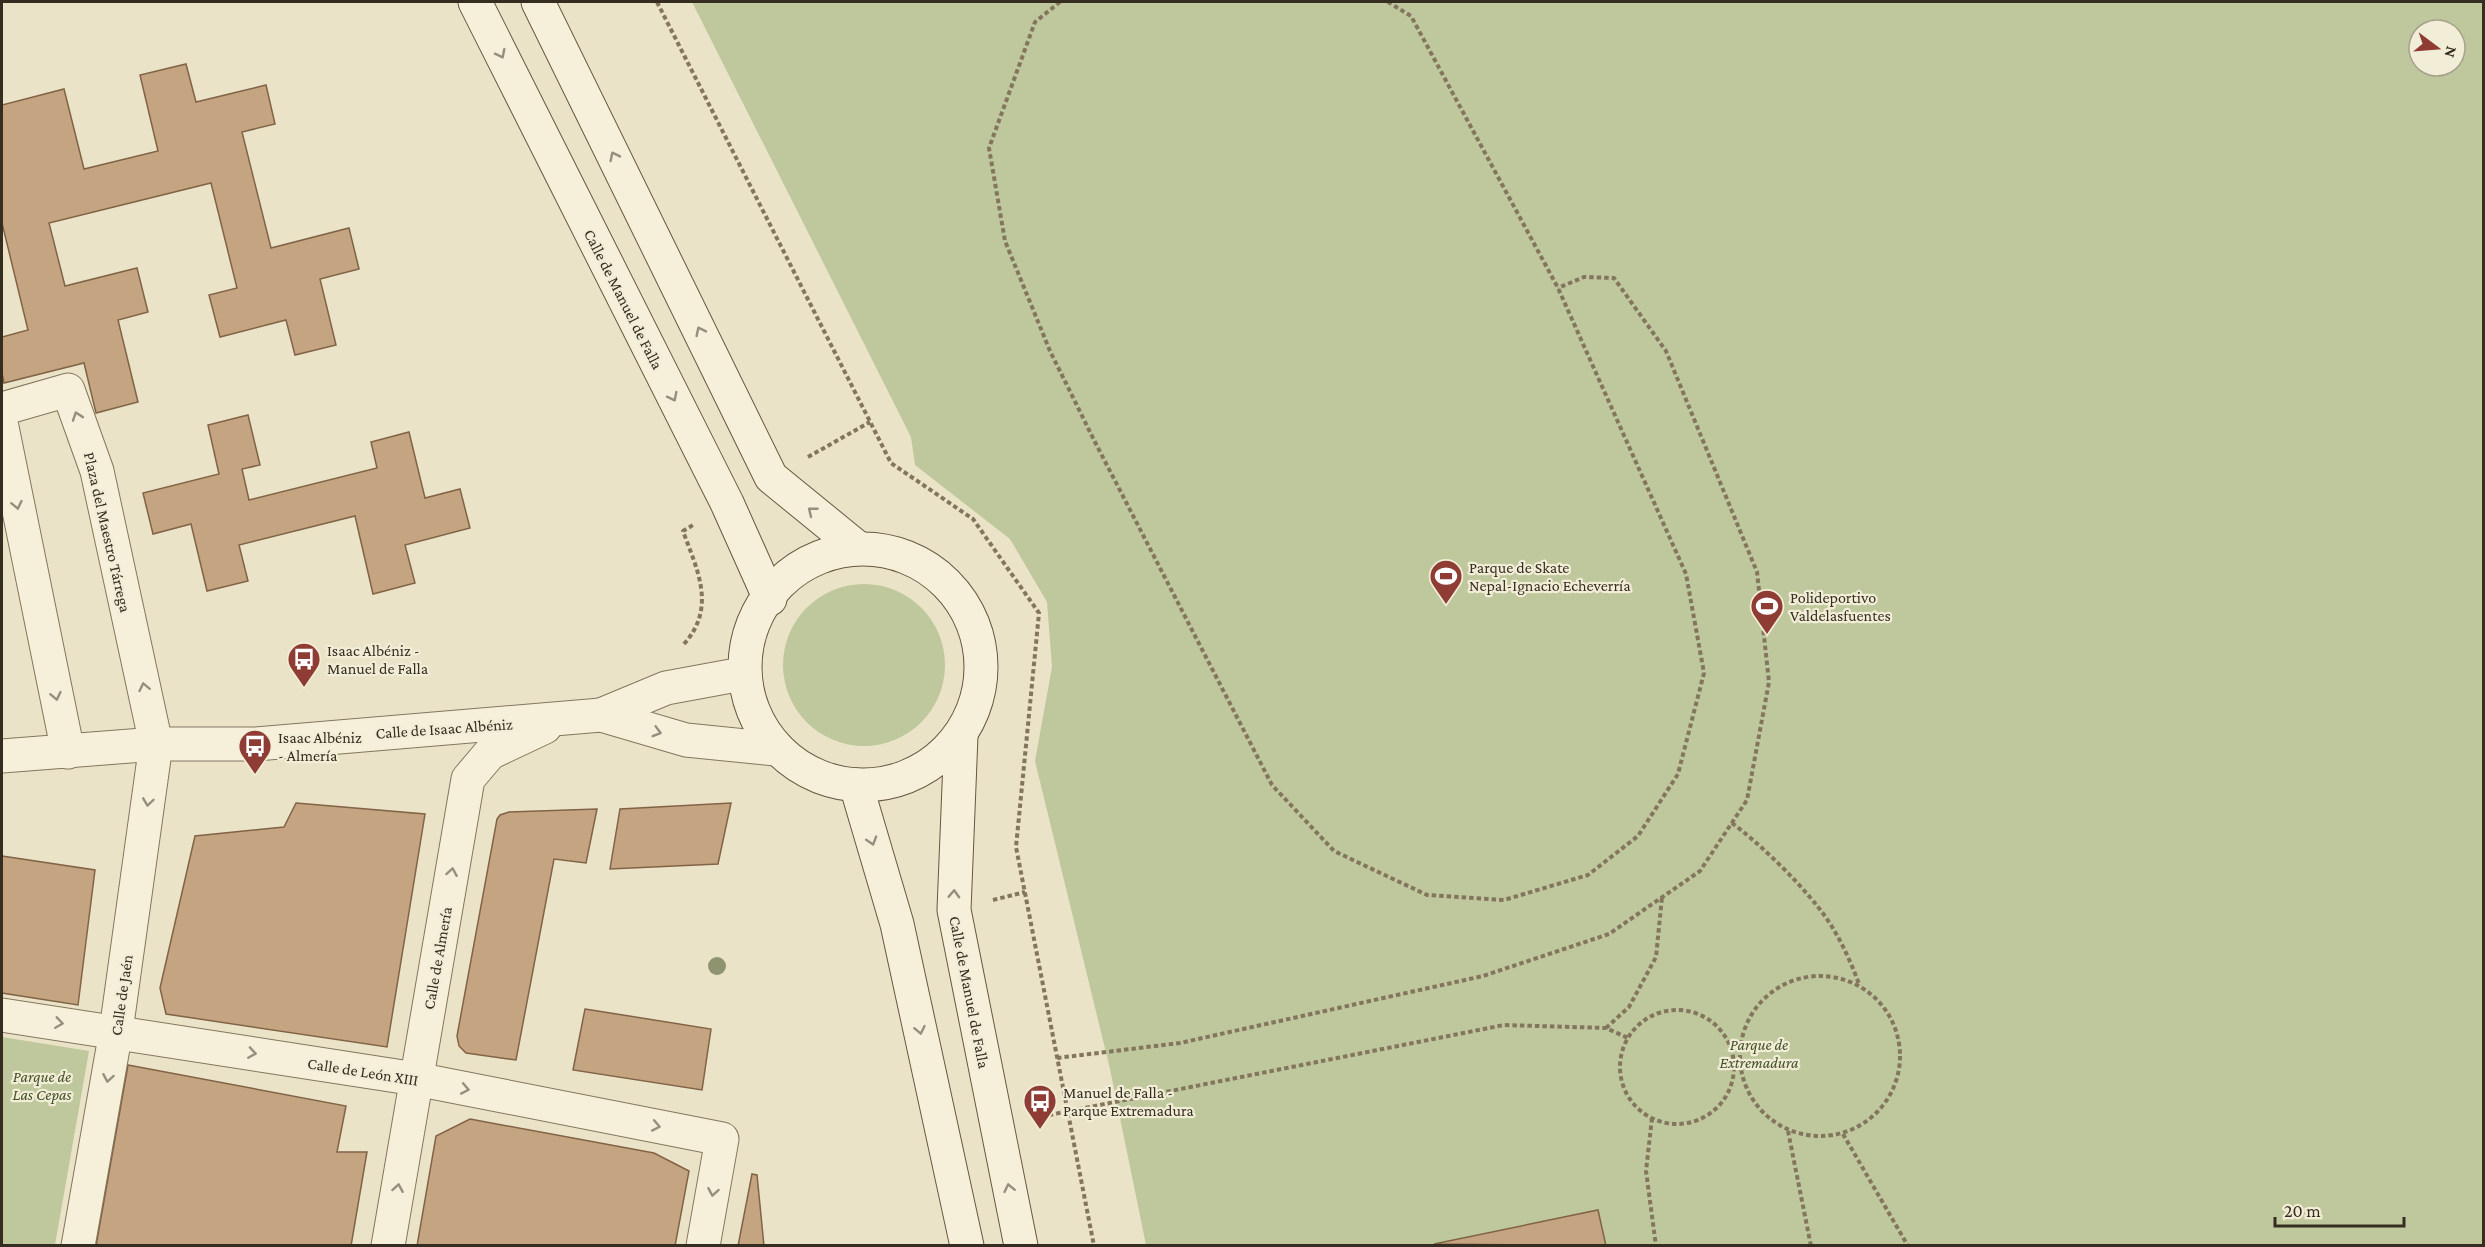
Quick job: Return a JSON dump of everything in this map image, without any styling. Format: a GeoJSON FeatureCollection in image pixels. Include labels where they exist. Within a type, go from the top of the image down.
{"type":"FeatureCollection","features":[{"type":"Feature","properties":{"kind":"street","name":"Calle de Manuel de Falla"},"geometry":{"type":"LineString","coordinates":[[475,2],[727,503],[770,599]]}},
{"type":"Feature","properties":{"kind":"street"},"geometry":{"type":"LineString","coordinates":[[538,2],[771,477],[858,548]]}},
{"type":"Feature","properties":{"kind":"street","name":"Plaza del Maestro Tárrega"},"geometry":{"type":"LineString","coordinates":[[2,409],[68,390],[97,471],[156,744]]}},
{"type":"Feature","properties":{"kind":"street"},"geometry":{"type":"LineString","coordinates":[[2,427],[68,752]]}},
{"type":"Feature","properties":{"kind":"street"},"geometry":{"type":"LineString","coordinates":[[858,548],[874,548],[915,560],[949,583],[965,605],[980,644],[980,655],[979,698],[961,736],[922,768],[886,783],[855,785],[798,770],[775,749],[752,715],[742,674],[749,636],[770,599],[784,581],[814,562],[858,548]]}},
{"type":"Feature","properties":{"kind":"street"},"geometry":{"type":"LineString","coordinates":[[601,716],[666,688],[742,674]]}},
{"type":"Feature","properties":{"kind":"street","name":"Calle de Isaac Albéniz"},"geometry":{"type":"LineString","coordinates":[[2,756],[156,744],[256,744],[466,725],[601,716],[686,740],[775,749]]}},
{"type":"Feature","properties":{"kind":"street","name":"Calle de Almería"},"geometry":{"type":"LineString","coordinates":[[388,1245],[468,778],[490,753],[558,720]]}},
{"type":"Feature","properties":{"kind":"street","name":"Calle de Manuel de Falla"},"geometry":{"type":"LineString","coordinates":[[961,736],[954,910],[1021,1245]]}},
{"type":"Feature","properties":{"kind":"street","name":"Calle de Jaén"},"geometry":{"type":"LineString","coordinates":[[78,1245],[116,1031],[156,744]]}},
{"type":"Feature","properties":{"kind":"street"},"geometry":{"type":"LineString","coordinates":[[855,785],[897,924],[967,1245]]}},
{"type":"Feature","properties":{"kind":"street","name":"Calle de León XIII"},"geometry":{"type":"LineString","coordinates":[[2,1015],[416,1079],[722,1139],[704,1245]]}},
{"type":"Feature","properties":{"kind":"path"},"geometry":{"type":"LineString","coordinates":[[657,2],[891,463],[973,519],[1039,613],[1016,847],[1094,1245]]}},
{"type":"Feature","properties":{"kind":"path"},"geometry":{"type":"LineString","coordinates":[[1060,2],[1035,22],[989,148],[1005,241],[1050,351],[1272,784],[1334,851],[1427,895],[1504,900],[1588,875],[1638,836],[1678,774],[1704,673],[1686,574],[1558,288],[1411,16],[1388,2]]}},
{"type":"Feature","properties":{"kind":"path"},"geometry":{"type":"LineString","coordinates":[[1057,1058],[1180,1043],[1483,976],[1610,934],[1700,871],[1747,800],[1769,682],[1757,572],[1666,351],[1614,278],[1584,277],[1558,288]]}},
{"type":"Feature","properties":{"kind":"path"},"geometry":{"type":"LineString","coordinates":[[681,647],[702,612],[703,585],[683,531],[727,503]]}},
{"type":"Feature","properties":{"kind":"path"},"geometry":{"type":"LineString","coordinates":[[1732,823],[1752,838],[1819,907],[1848,955],[1859,985]]}},
{"type":"Feature","properties":{"kind":"path"},"geometry":{"type":"LineString","coordinates":[[1606,1028],[1629,1007],[1656,957],[1662,897]]}},
{"type":"Feature","properties":{"kind":"path"},"geometry":{"type":"LineString","coordinates":[[1808,975],[1834,976],[1859,985],[1880,1002],[1894,1025],[1901,1051],[1898,1078],[1886,1102],[1867,1122],[1843,1134],[1815,1137],[1788,1131],[1766,1117],[1750,1097],[1740,1073],[1739,1047],[1746,1022],[1761,1000],[1782,984],[1808,975]]}},
{"type":"Feature","properties":{"kind":"path"},"geometry":{"type":"LineString","coordinates":[[1671,1010],[1705,1017],[1719,1029],[1729,1043],[1733,1060],[1733,1078],[1727,1094],[1717,1108],[1703,1118],[1685,1124],[1668,1124],[1652,1118],[1636,1107],[1626,1092],[1620,1074],[1621,1055],[1628,1038],[1640,1024],[1654,1015],[1671,1010]]}},
{"type":"Feature","properties":{"kind":"path"},"geometry":{"type":"LineString","coordinates":[[996,1125],[1504,1025],[1606,1028],[1628,1038]]}},
{"type":"Feature","properties":{"kind":"path"},"geometry":{"type":"LineString","coordinates":[[1729,1043],[1739,1047]]}},
{"type":"Feature","properties":{"kind":"path"},"geometry":{"type":"LineString","coordinates":[[1652,1118],[1646,1171],[1656,1245]]}},
{"type":"Feature","properties":{"kind":"path"},"geometry":{"type":"LineString","coordinates":[[1788,1131],[1811,1245]]}},
{"type":"Feature","properties":{"kind":"path"},"geometry":{"type":"LineString","coordinates":[[1843,1134],[1908,1245]]}},
{"type":"Feature","properties":{"kind":"green space","name":"Polideportivo Valdelasfuentes"},"geometry":{"type":"Polygon","coordinates":[[[692,2],[2483,2],[2483,1245],[1146,1245],[1110,1069],[1035,761],[1052,667],[1047,602],[1010,539],[915,465],[911,437],[692,2]]]}},
{"type":"Feature","properties":{"kind":"green space"},"geometry":{"type":"Polygon","coordinates":[[[864,584],[895,591],[909,598],[921,608],[931,620],[938,634],[945,665],[938,696],[931,710],[921,722],[909,732],[895,739],[864,746],[833,739],[819,732],[807,722],[797,710],[790,696],[783,665],[790,634],[797,620],[807,608],[819,598],[833,591],[864,584]]]}},
{"type":"Feature","properties":{"kind":"green space","name":"Parque de Las Cepas"},"geometry":{"type":"Polygon","coordinates":[[[2,1037],[89,1051],[55,1245],[2,1245],[2,1037]]]}},
{"type":"Feature","properties":{"kind":"building"},"geometry":{"type":"Polygon","coordinates":[[[186,64],[196,102],[266,85],[275,124],[242,132],[271,248],[349,228],[359,269],[320,279],[336,345],[295,355],[286,320],[220,337],[209,295],[237,288],[211,183],[49,223],[65,286],[137,268],[148,312],[118,320],[138,402],[96,413],[84,363],[4,383],[2,337],[28,330],[2,223],[2,105],[64,89],[84,169],[158,151],[140,75],[186,64]]]}},
{"type":"Feature","properties":{"kind":"building"},"geometry":{"type":"Polygon","coordinates":[[[248,415],[260,465],[242,469],[249,500],[377,468],[371,442],[409,432],[425,498],[460,489],[470,528],[405,545],[415,583],[373,594],[355,516],[239,545],[248,581],[207,591],[191,524],[153,534],[143,493],[219,474],[208,425],[248,415]]]}},
{"type":"Feature","properties":{"kind":"building"},"geometry":{"type":"Polygon","coordinates":[[[296,803],[425,814],[387,1047],[166,1014],[160,988],[195,836],[284,827],[296,803]]]}},
{"type":"Feature","properties":{"kind":"building"},"geometry":{"type":"Polygon","coordinates":[[[731,803],[718,864],[610,869],[620,809],[731,803]]]}},
{"type":"Feature","properties":{"kind":"building"},"geometry":{"type":"Polygon","coordinates":[[[597,809],[586,863],[554,859],[516,1060],[466,1053],[459,1046],[457,1036],[497,819],[500,815],[509,812],[597,809]]]}},
{"type":"Feature","properties":{"kind":"building"},"geometry":{"type":"Polygon","coordinates":[[[2,856],[95,870],[78,1005],[2,993],[2,856]]]}},
{"type":"Feature","properties":{"kind":"building"},"geometry":{"type":"Polygon","coordinates":[[[585,1009],[711,1029],[702,1090],[573,1070],[585,1009]]]}},
{"type":"Feature","properties":{"kind":"building"},"geometry":{"type":"Polygon","coordinates":[[[128,1065],[346,1106],[337,1152],[367,1152],[351,1246],[96,1246],[128,1065]]]}},
{"type":"Feature","properties":{"kind":"building"},"geometry":{"type":"Polygon","coordinates":[[[470,1119],[654,1153],[689,1171],[675,1246],[417,1246],[436,1136],[470,1119]]]}},
{"type":"Feature","properties":{"kind":"building"},"geometry":{"type":"Polygon","coordinates":[[[752,1174],[757,1175],[764,1246],[738,1246],[752,1174]]]}},
{"type":"Feature","properties":{"kind":"building"},"geometry":{"type":"Polygon","coordinates":[[[1598,1210],[1606,1246],[1434,1244],[1598,1210]]]}},
{"type":"Feature","properties":{"kind":"place","name":"Parque de Skate Nepal-Ignacio Echeverría"},"geometry":{"type":"Point","coordinates":[1446,605]}},
{"type":"Feature","properties":{"kind":"place","name":"Polideportivo Valdelasfuentes"},"geometry":{"type":"Point","coordinates":[1767,635]}},
{"type":"Feature","properties":{"kind":"place","name":"Isaac Albéniz - Manuel de Falla"},"geometry":{"type":"Point","coordinates":[304,688]}},
{"type":"Feature","properties":{"kind":"place","name":"Isaac Albéniz - Almería"},"geometry":{"type":"Point","coordinates":[255,775]}},
{"type":"Feature","properties":{"kind":"place","name":"Manuel de Falla - Parque Extremadura"},"geometry":{"type":"Point","coordinates":[1040,1130]}},
{"type":"Feature","properties":{"kind":"park label","name":"Parque de Extremadura"},"geometry":{"type":"Point","coordinates":[1759,1053]}}]}
